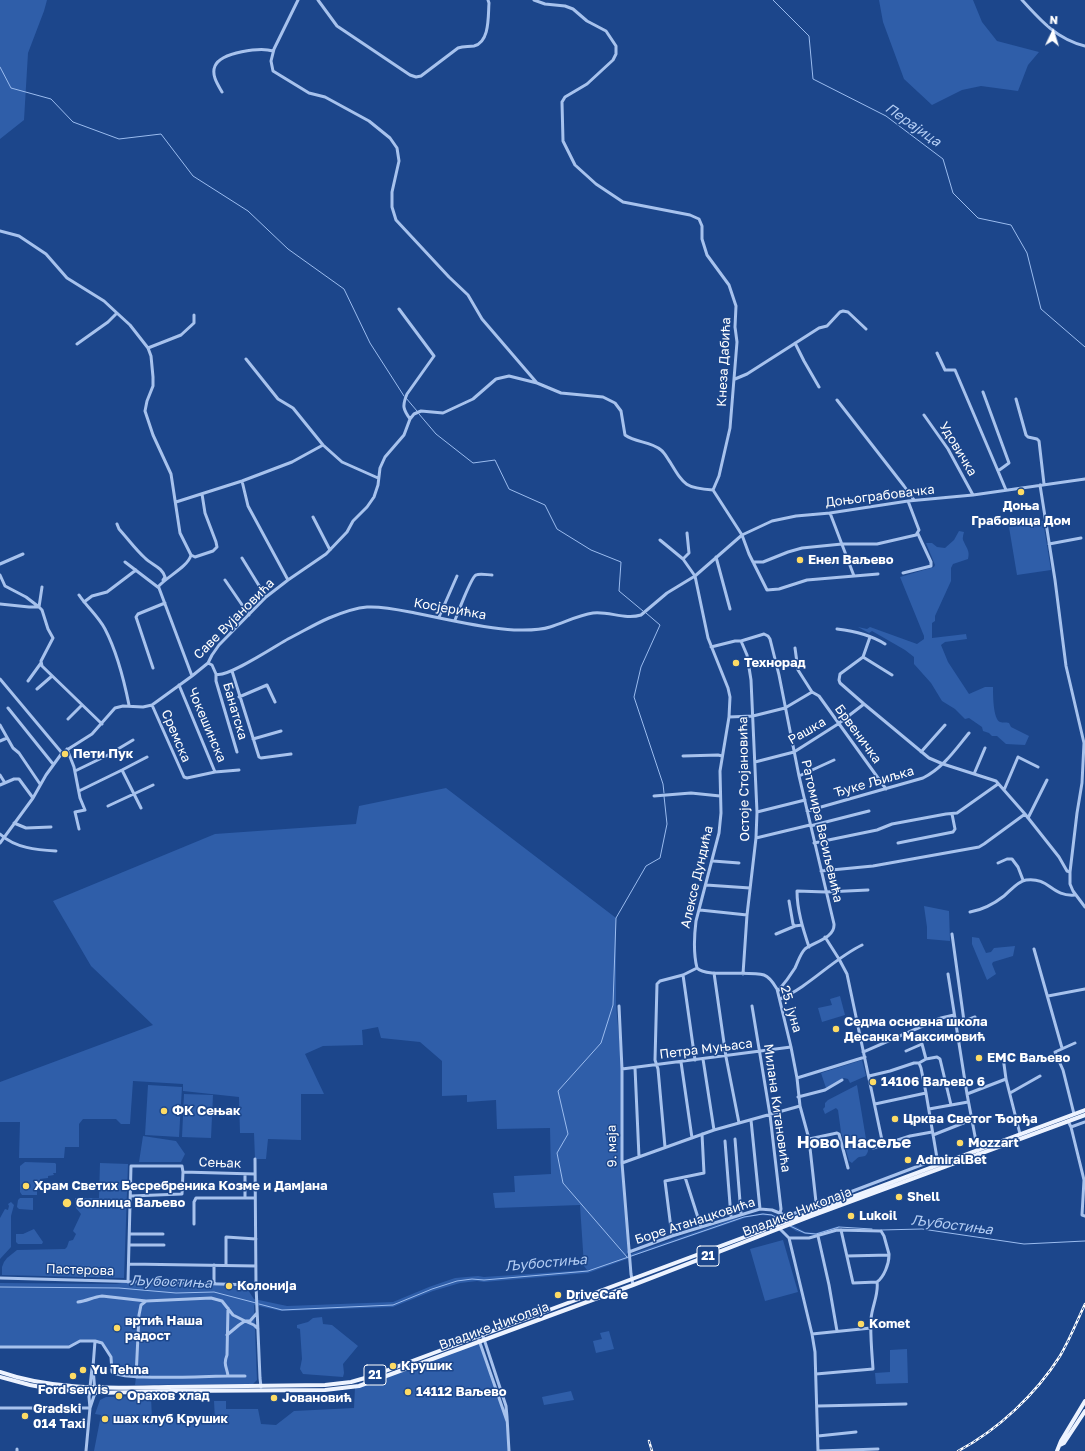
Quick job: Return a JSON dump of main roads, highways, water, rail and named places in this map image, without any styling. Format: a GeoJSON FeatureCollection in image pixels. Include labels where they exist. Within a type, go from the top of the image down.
{"type":"FeatureCollection","features":[{"type":"Feature","properties":{"kind":"main road","name":"Владике Николаја"},"geometry":{"type":"LineString","coordinates":[[0,1372],[36,1382],[95,1388],[259,1386],[351,1382],[481,1339],[634,1285],[803,1220],[817,1210],[938,1164],[978,1152],[1020,1134],[1085,1110]]}},
{"type":"Feature","properties":{"kind":"main road","name":"Владике Николаја"},"geometry":{"type":"LineString","coordinates":[[0,1377],[40,1387],[90,1393],[325,1390],[355,1387],[371,1383],[632,1279],[801,1215],[1085,1115]]}},
{"type":"Feature","properties":{"kind":"main road"},"geometry":{"type":"LineString","coordinates":[[1057,1451],[1065,1434],[1085,1401]]}},
{"type":"Feature","properties":{"kind":"main road"},"geometry":{"type":"LineString","coordinates":[[1060,1446],[1064,1443],[1085,1411]]}},
{"type":"Feature","properties":{"kind":"waterway","name":"Перајица"},"geometry":{"type":"LineString","coordinates":[[773,0],[809,36],[813,79],[886,116],[943,159],[953,193],[978,218],[1011,225],[1027,253],[1041,309],[1085,347]]}},
{"type":"Feature","properties":{"kind":"waterway"},"geometry":{"type":"LineString","coordinates":[[0,67],[11,88],[51,99],[73,122],[119,139],[161,134],[193,176],[248,211],[288,249],[344,289],[370,343],[404,396]]}},
{"type":"Feature","properties":{"kind":"waterway"},"geometry":{"type":"LineString","coordinates":[[406,398],[417,411]]}},
{"type":"Feature","properties":{"kind":"waterway"},"geometry":{"type":"LineString","coordinates":[[419,414],[436,434],[473,463],[495,460],[509,489],[545,505],[557,529],[591,550],[621,562],[619,591],[643,611]]}},
{"type":"Feature","properties":{"kind":"waterway"},"geometry":{"type":"LineString","coordinates":[[646,613],[660,625],[641,667],[634,697],[663,784],[664,793]]}},
{"type":"Feature","properties":{"kind":"waterway"},"geometry":{"type":"LineString","coordinates":[[627,1257],[563,1183],[557,1153],[568,1134],[558,1091],[601,1043],[613,1005],[616,918],[646,866],[660,858],[667,824],[664,796]]}},
{"type":"Feature","properties":{"kind":"waterway","name":"Љубостиња"},"geometry":{"type":"LineString","coordinates":[[259,1304],[282,1310],[393,1305],[432,1289],[457,1281],[588,1271],[744,1217],[763,1214],[772,1215],[782,1222]]}},
{"type":"Feature","properties":{"kind":"waterway","name":"Љубостиња"},"geometry":{"type":"LineString","coordinates":[[790,1226],[805,1233],[816,1234],[839,1227],[872,1229]]}},
{"type":"Feature","properties":{"kind":"waterway","name":"Љубостиња"},"geometry":{"type":"LineString","coordinates":[[881,1230],[922,1229],[1024,1244],[1085,1241]]}},
{"type":"Feature","properties":{"kind":"waterway","name":"Љубостиња"},"geometry":{"type":"LineString","coordinates":[[0,1287],[119,1288],[176,1293],[214,1292],[256,1303]]}},
{"type":"Feature","properties":{"kind":"railway"},"geometry":{"type":"LineString","coordinates":[[958,1451],[1002,1422],[1040,1384],[1060,1356],[1085,1304]]}},
{"type":"Feature","properties":{"kind":"railway"},"geometry":{"type":"LineString","coordinates":[[649,1441],[652,1451]]}},
{"type":"Feature","properties":{"kind":"place","name":"Доња Грабовица Дом"},"geometry":{"type":"Point","coordinates":[1021,492]}},
{"type":"Feature","properties":{"kind":"place","name":"Енел Ваљево"},"geometry":{"type":"Point","coordinates":[800,560]}},
{"type":"Feature","properties":{"kind":"place","name":"Технорад"},"geometry":{"type":"Point","coordinates":[736,663]}},
{"type":"Feature","properties":{"kind":"place","name":"Пети Пук"},"geometry":{"type":"Point","coordinates":[65,754]}},
{"type":"Feature","properties":{"kind":"place","name":"Седма основна школа Десанка Максимовић"},"geometry":{"type":"Point","coordinates":[836,1029]}},
{"type":"Feature","properties":{"kind":"place","name":"ЕМС Ваљево"},"geometry":{"type":"Point","coordinates":[979,1058]}},
{"type":"Feature","properties":{"kind":"place","name":"14106 Ваљево 6"},"geometry":{"type":"Point","coordinates":[873,1082]}},
{"type":"Feature","properties":{"kind":"place","name":"ФК Сењак"},"geometry":{"type":"Point","coordinates":[164,1111]}},
{"type":"Feature","properties":{"kind":"place","name":"Црква Светог Ђорђа"},"geometry":{"type":"Point","coordinates":[895,1119]}},
{"type":"Feature","properties":{"kind":"place","name":"Mozzart"},"geometry":{"type":"Point","coordinates":[960,1143]}},
{"type":"Feature","properties":{"kind":"place","name":"AdmiralBet"},"geometry":{"type":"Point","coordinates":[908,1160]}},
{"type":"Feature","properties":{"kind":"place","name":"Храм Светих Бесребреника Козме и Дамјана"},"geometry":{"type":"Point","coordinates":[26,1186]}},
{"type":"Feature","properties":{"kind":"place","name":"Shell"},"geometry":{"type":"Point","coordinates":[899,1197]}},
{"type":"Feature","properties":{"kind":"place","name":"болница Ваљево"},"geometry":{"type":"Point","coordinates":[67,1203]}},
{"type":"Feature","properties":{"kind":"place","name":"Lukoil"},"geometry":{"type":"Point","coordinates":[851,1216]}},
{"type":"Feature","properties":{"kind":"place","name":"Колонија"},"geometry":{"type":"Point","coordinates":[229,1286]}},
{"type":"Feature","properties":{"kind":"place","name":"DriveCafe"},"geometry":{"type":"Point","coordinates":[558,1295]}},
{"type":"Feature","properties":{"kind":"place","name":"Komet"},"geometry":{"type":"Point","coordinates":[861,1324]}},
{"type":"Feature","properties":{"kind":"place","name":"вртић Наша радост"},"geometry":{"type":"Point","coordinates":[117,1328]}},
{"type":"Feature","properties":{"kind":"place","name":"Крушик"},"geometry":{"type":"Point","coordinates":[393,1366]}},
{"type":"Feature","properties":{"kind":"place","name":"Yu Tehna"},"geometry":{"type":"Point","coordinates":[83,1370]}},
{"type":"Feature","properties":{"kind":"place","name":"Ford servis"},"geometry":{"type":"Point","coordinates":[73,1376]}},
{"type":"Feature","properties":{"kind":"place","name":"14112 Ваљево"},"geometry":{"type":"Point","coordinates":[408,1392]}},
{"type":"Feature","properties":{"kind":"place","name":"Орахов хлад"},"geometry":{"type":"Point","coordinates":[119,1396]}},
{"type":"Feature","properties":{"kind":"place","name":"Јовановић"},"geometry":{"type":"Point","coordinates":[274,1398]}},
{"type":"Feature","properties":{"kind":"place","name":"Gradski 014 Taxi"},"geometry":{"type":"Point","coordinates":[25,1416]}},
{"type":"Feature","properties":{"kind":"place","name":"шах клуб Крушик"},"geometry":{"type":"Point","coordinates":[105,1419]}},
{"type":"Feature","properties":{"kind":"district","name":"Ново Насеље"},"geometry":{"type":"Point","coordinates":[854,1143]}}]}
